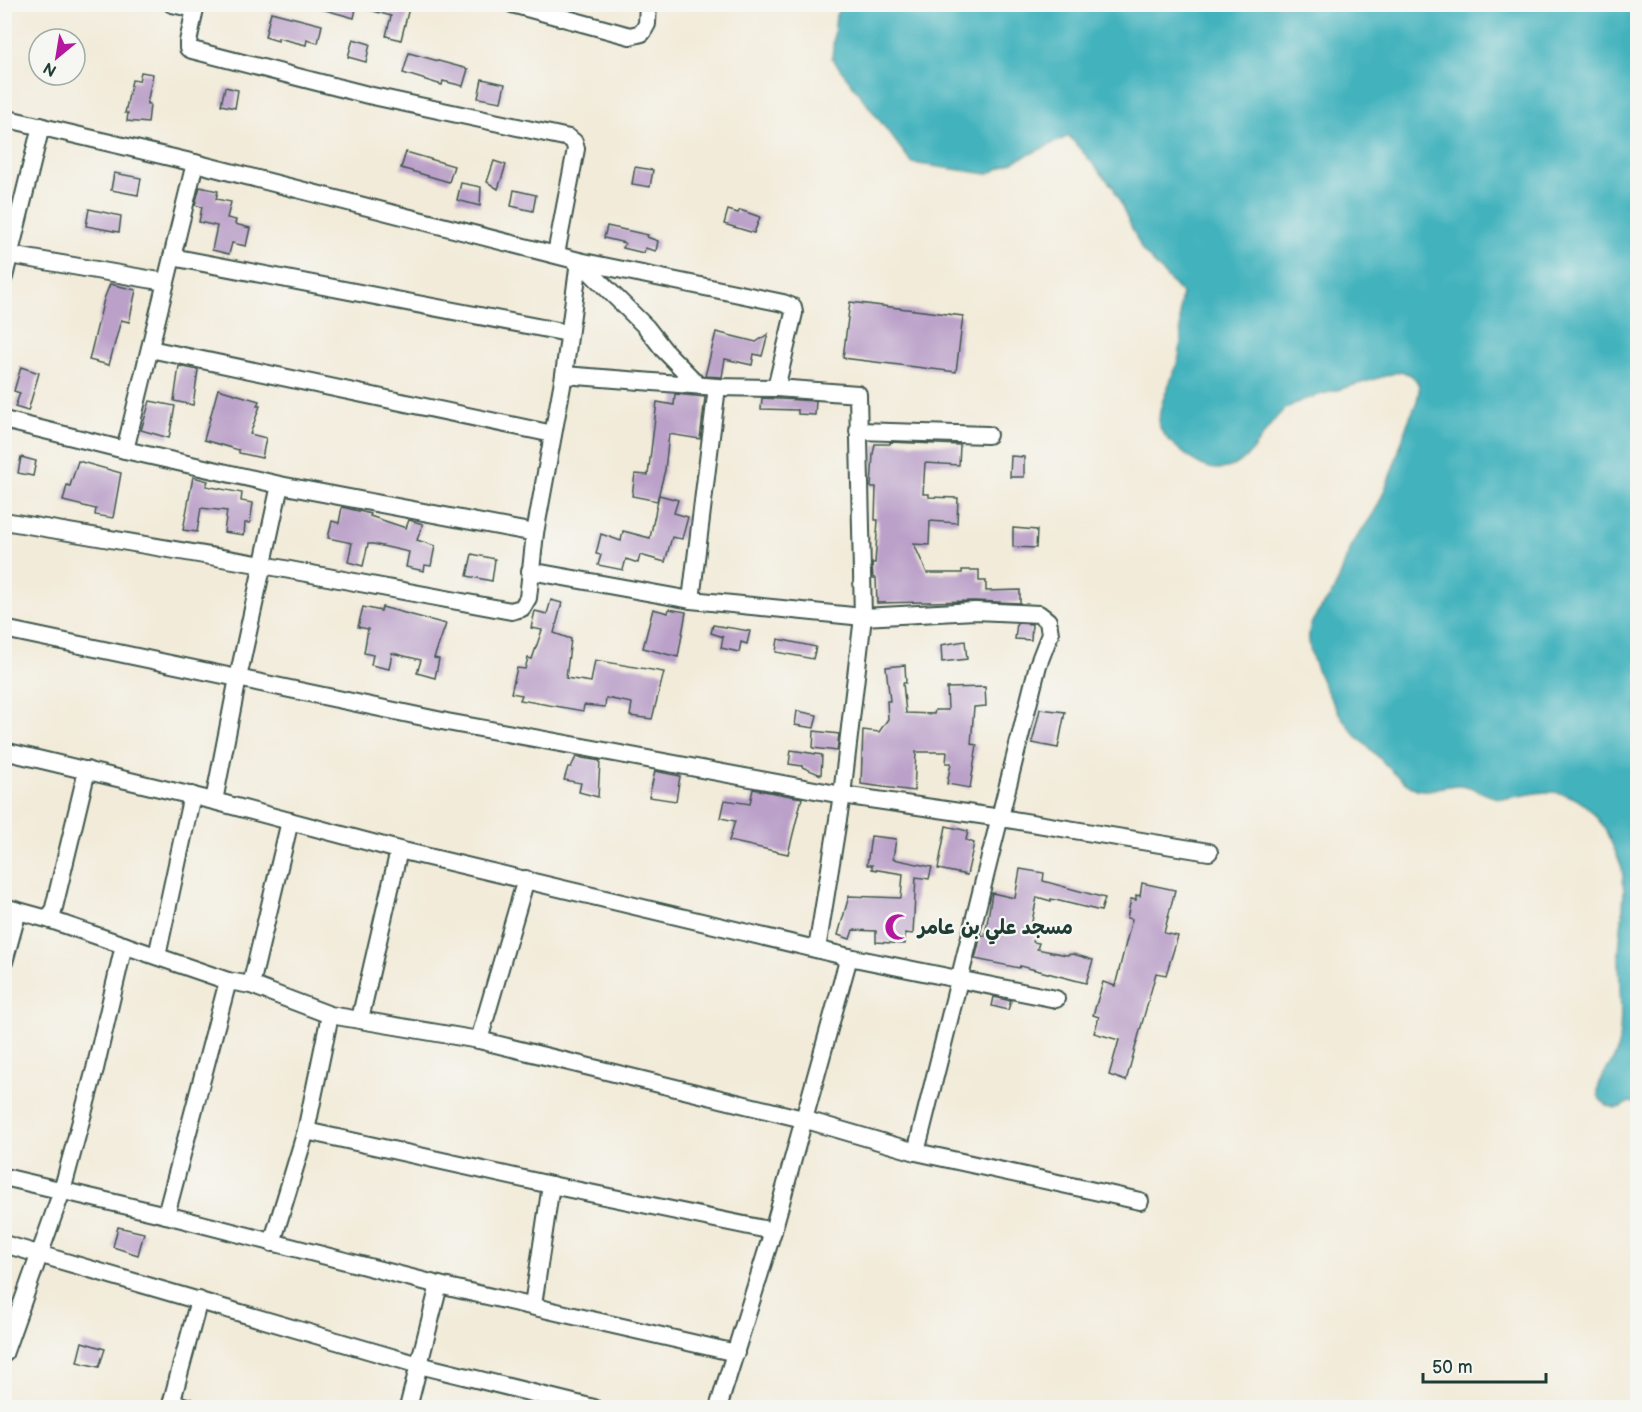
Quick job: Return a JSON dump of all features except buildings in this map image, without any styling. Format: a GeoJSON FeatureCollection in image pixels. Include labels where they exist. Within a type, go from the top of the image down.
{"type":"FeatureCollection","features":[{"type":"Feature","properties":{"kind":"street"},"geometry":{"type":"LineString","coordinates":[[172,4],[195,7],[188,42],[188,48],[192,50],[368,95],[569,138],[574,142],[576,149],[556,254]]}},
{"type":"Feature","properties":{"kind":"street"},"geometry":{"type":"LineString","coordinates":[[512,4],[630,36],[642,33],[647,24],[648,4]]}},
{"type":"Feature","properties":{"kind":"street"},"geometry":{"type":"LineString","coordinates":[[4,118],[195,163],[579,261],[783,303],[793,307],[794,313],[776,388]]}},
{"type":"Feature","properties":{"kind":"street"},"geometry":{"type":"LineString","coordinates":[[4,277],[41,126]]}},
{"type":"Feature","properties":{"kind":"street"},"geometry":{"type":"LineString","coordinates":[[125,450],[195,163]]}},
{"type":"Feature","properties":{"kind":"street"},"geometry":{"type":"LineString","coordinates":[[10,255],[165,282]]}},
{"type":"Feature","properties":{"kind":"street"},"geometry":{"type":"LineString","coordinates":[[172,257],[568,333]]}},
{"type":"Feature","properties":{"kind":"street"},"geometry":{"type":"LineString","coordinates":[[4,521],[263,565],[511,611],[522,608],[528,598],[535,533],[564,375],[579,261]]}},
{"type":"Feature","properties":{"kind":"street"},"geometry":{"type":"LineString","coordinates":[[579,261],[646,327],[664,350],[698,385]]}},
{"type":"Feature","properties":{"kind":"street"},"geometry":{"type":"LineString","coordinates":[[150,349],[553,434]]}},
{"type":"Feature","properties":{"kind":"street"},"geometry":{"type":"LineString","coordinates":[[564,375],[717,387],[776,388],[858,394],[863,617],[842,795],[817,949]]}},
{"type":"Feature","properties":{"kind":"street"},"geometry":{"type":"LineString","coordinates":[[691,600],[717,387]]}},
{"type":"Feature","properties":{"kind":"street"},"geometry":{"type":"LineString","coordinates":[[4,420],[125,450],[280,484],[535,533]]}},
{"type":"Feature","properties":{"kind":"street"},"geometry":{"type":"LineString","coordinates":[[858,431],[988,435]]}},
{"type":"Feature","properties":{"kind":"street"},"geometry":{"type":"LineString","coordinates":[[214,801],[280,484]]}},
{"type":"Feature","properties":{"kind":"street"},"geometry":{"type":"LineString","coordinates":[[530,571],[691,600],[863,617],[975,611],[1038,614],[1048,621],[1050,634],[1038,665],[916,1152]]}},
{"type":"Feature","properties":{"kind":"street"},"geometry":{"type":"LineString","coordinates":[[4,629],[447,722],[842,795],[1209,852]]}},
{"type":"Feature","properties":{"kind":"street"},"geometry":{"type":"LineString","coordinates":[[4,751],[192,795],[399,850],[849,957],[1056,999]]}},
{"type":"Feature","properties":{"kind":"street"},"geometry":{"type":"LineString","coordinates":[[51,920],[87,770]]}},
{"type":"Feature","properties":{"kind":"street"},"geometry":{"type":"LineString","coordinates":[[156,956],[192,795]]}},
{"type":"Feature","properties":{"kind":"street"},"geometry":{"type":"LineString","coordinates":[[251,986],[290,821]]}},
{"type":"Feature","properties":{"kind":"street"},"geometry":{"type":"LineString","coordinates":[[360,1019],[399,850]]}},
{"type":"Feature","properties":{"kind":"street"},"geometry":{"type":"LineString","coordinates":[[479,1040],[526,879]]}},
{"type":"Feature","properties":{"kind":"street"},"geometry":{"type":"LineString","coordinates":[[4,962],[11,909],[51,920],[228,981],[251,986],[330,1015],[479,1040],[803,1119],[916,1152],[1140,1201]]}},
{"type":"Feature","properties":{"kind":"street"},"geometry":{"type":"LineString","coordinates":[[4,1354],[62,1191],[95,1069],[124,945]]}},
{"type":"Feature","properties":{"kind":"street"},"geometry":{"type":"LineString","coordinates":[[718,1407],[774,1231],[849,957]]}},
{"type":"Feature","properties":{"kind":"street"},"geometry":{"type":"LineString","coordinates":[[166,1215],[228,981]]}},
{"type":"Feature","properties":{"kind":"street"},"geometry":{"type":"LineString","coordinates":[[272,1243],[306,1131],[330,1015]]}},
{"type":"Feature","properties":{"kind":"street"},"geometry":{"type":"LineString","coordinates":[[306,1131],[774,1231]]}},
{"type":"Feature","properties":{"kind":"street"},"geometry":{"type":"LineString","coordinates":[[4,1177],[166,1215],[439,1285],[736,1353]]}},
{"type":"Feature","properties":{"kind":"street"},"geometry":{"type":"LineString","coordinates":[[533,1305],[551,1185]]}},
{"type":"Feature","properties":{"kind":"street"},"geometry":{"type":"LineString","coordinates":[[4,1244],[555,1403],[594,1407]]}},
{"type":"Feature","properties":{"kind":"street"},"geometry":{"type":"LineString","coordinates":[[408,1407],[439,1285]]}},
{"type":"Feature","properties":{"kind":"street"},"geometry":{"type":"LineString","coordinates":[[190,1407],[171,1405],[199,1300]]}},
{"type":"Feature","properties":{"kind":"water"},"geometry":{"type":"Polygon","coordinates":[[[842,5],[1637,5],[1637,1104],[1630,1102],[1618,1108],[1614,1107],[1603,1102],[1598,1093],[1598,1087],[1615,1056],[1619,1040],[1621,1016],[1619,954],[1624,890],[1621,866],[1598,819],[1582,803],[1562,794],[1544,792],[1500,798],[1463,785],[1427,790],[1408,785],[1346,724],[1325,688],[1314,663],[1309,641],[1311,626],[1335,588],[1352,545],[1374,512],[1386,487],[1418,397],[1419,387],[1415,378],[1401,371],[1301,401],[1291,405],[1280,414],[1250,453],[1235,465],[1218,469],[1194,461],[1166,437],[1161,430],[1159,420],[1162,403],[1180,352],[1182,294],[1142,250],[1113,187],[1069,136],[987,174],[912,163],[832,58],[836,15],[842,5]]]}},
{"type":"Feature","properties":{"kind":"place","name":"مسجد علي بن عامر"},"geometry":{"type":"Point","coordinates":[898,927]}}]}
